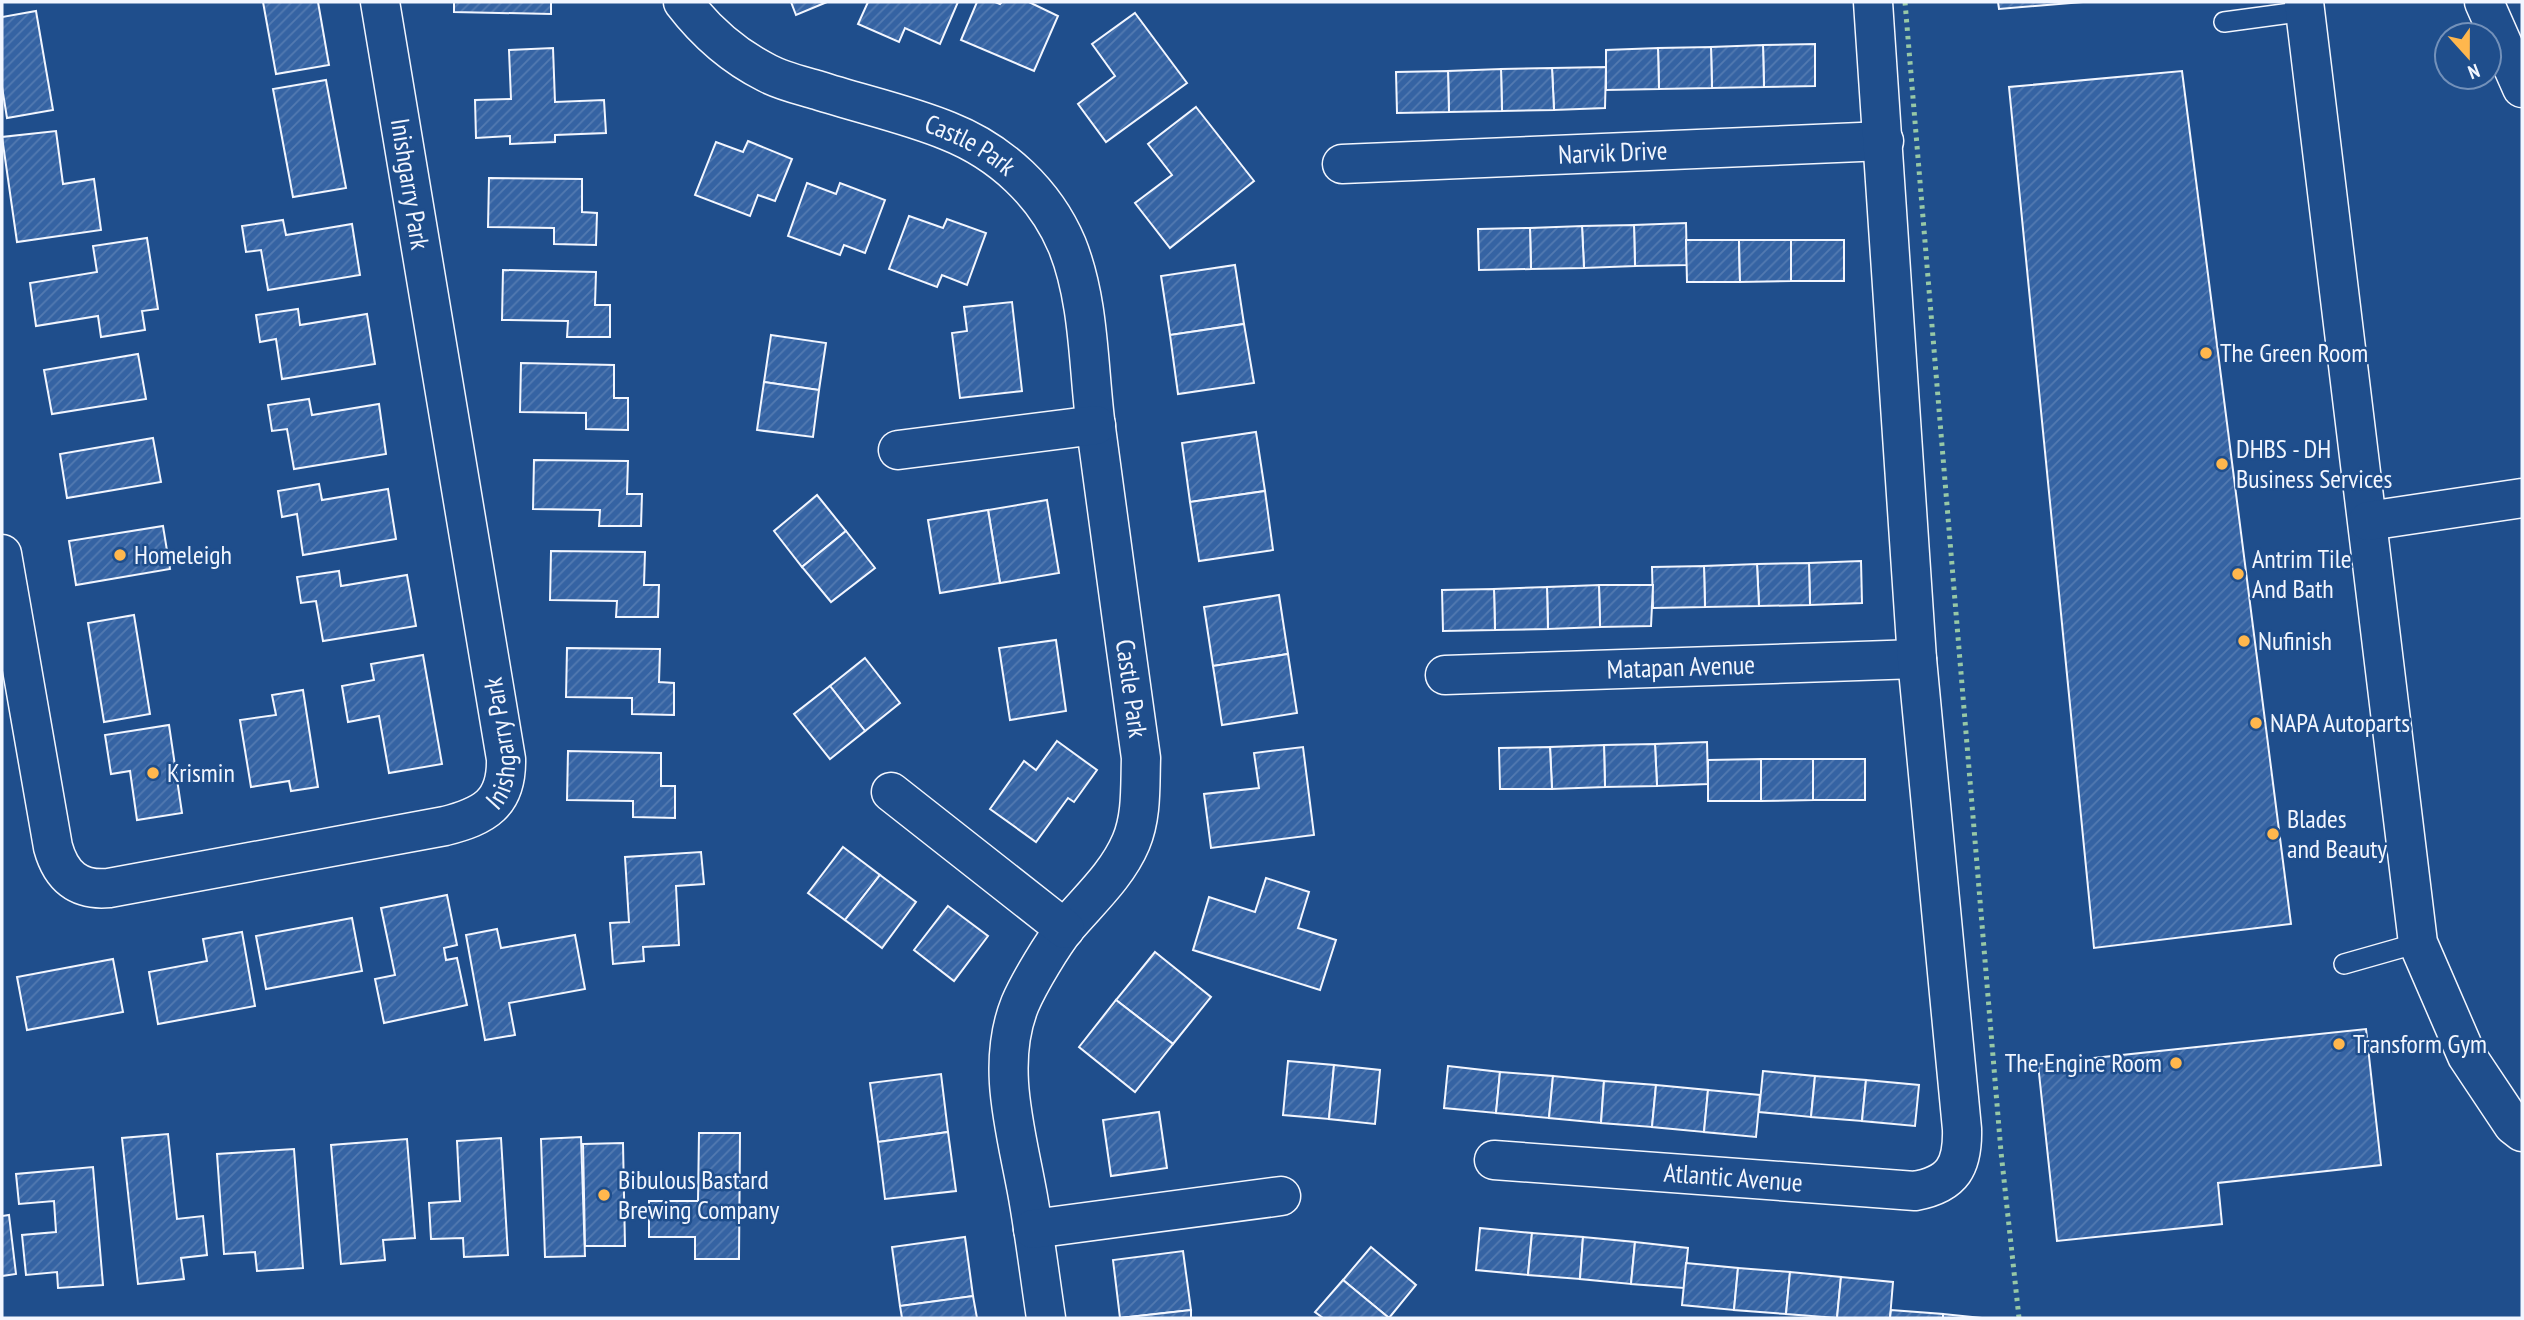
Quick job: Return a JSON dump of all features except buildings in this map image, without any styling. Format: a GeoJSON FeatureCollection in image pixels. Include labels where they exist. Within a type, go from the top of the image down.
{"type":"FeatureCollection","features":[{"type":"Feature","properties":{"kind":"street","name":"Inishgarry Park"},"geometry":{"type":"LineString","coordinates":[[2,554],[52,846],[59,865],[74,882],[86,887],[110,888],[432,829],[475,817],[493,804],[504,780],[506,759],[380,2]]}},
{"type":"Feature","properties":{"kind":"street","name":"Castle Park"},"geometry":{"type":"LineString","coordinates":[[683,2],[720,43],[769,74],[947,130],[978,145],[1005,163],[1024,180],[1053,218],[1067,244],[1076,270],[1140,758],[1140,795],[1134,831],[1120,864],[1065,929],[1020,1003],[1009,1055],[1008,1083],[1046,1318]]}},
{"type":"Feature","properties":{"kind":"street"},"geometry":{"type":"LineString","coordinates":[[1873,2],[1917,659]]}},
{"type":"Feature","properties":{"kind":"street"},"geometry":{"type":"LineString","coordinates":[[2484,2],[2522,88]]}},
{"type":"Feature","properties":{"kind":"street"},"geometry":{"type":"LineString","coordinates":[[2305,6],[2418,943],[2467,1056],[2513,1125],[2522,1132]]}},
{"type":"Feature","properties":{"kind":"street","name":"Narvik Drive"},"geometry":{"type":"LineString","coordinates":[[1342,164],[1884,141]]}},
{"type":"Feature","properties":{"kind":"street"},"geometry":{"type":"LineString","coordinates":[[898,450],[1096,425]]}},
{"type":"Feature","properties":{"kind":"street"},"geometry":{"type":"LineString","coordinates":[[2368,521],[2522,498]]}},
{"type":"Feature","properties":{"kind":"street","name":"Matapan Avenue"},"geometry":{"type":"LineString","coordinates":[[1445,675],[1917,659]]}},
{"type":"Feature","properties":{"kind":"street","name":"Atlantic Avenue"},"geometry":{"type":"LineString","coordinates":[[1494,1160],[1915,1191],[1945,1180],[1956,1168],[1962,1129],[1917,659]]}},
{"type":"Feature","properties":{"kind":"street"},"geometry":{"type":"LineString","coordinates":[[891,792],[1065,929]]}},
{"type":"Feature","properties":{"kind":"street"},"geometry":{"type":"LineString","coordinates":[[1033,1229],[1280,1196]]}},
{"type":"Feature","properties":{"kind":"lane"},"geometry":{"type":"LineString","coordinates":[[2224,22],[2305,6]]}},
{"type":"Feature","properties":{"kind":"lane"},"geometry":{"type":"LineString","coordinates":[[2344,964],[2418,943]]}},
{"type":"Feature","properties":{"kind":"hedge"},"geometry":{"type":"LineString","coordinates":[[1905,2],[2001,1152],[2019,1318]]}},
{"type":"Feature","properties":{"kind":"place","name":"The Green Room"},"geometry":{"type":"Point","coordinates":[2206,353]}},
{"type":"Feature","properties":{"kind":"place","name":"DHBS - DH Business Services"},"geometry":{"type":"Point","coordinates":[2222,464]}},
{"type":"Feature","properties":{"kind":"place","name":"Homeleigh"},"geometry":{"type":"Point","coordinates":[120,555]}},
{"type":"Feature","properties":{"kind":"place","name":"Antrim Tile And Bath"},"geometry":{"type":"Point","coordinates":[2238,574]}},
{"type":"Feature","properties":{"kind":"place","name":"Nufinish"},"geometry":{"type":"Point","coordinates":[2244,641]}},
{"type":"Feature","properties":{"kind":"place","name":"NAPA Autoparts"},"geometry":{"type":"Point","coordinates":[2256,723]}},
{"type":"Feature","properties":{"kind":"place","name":"Krismin"},"geometry":{"type":"Point","coordinates":[153,773]}},
{"type":"Feature","properties":{"kind":"place","name":"Blades and Beauty"},"geometry":{"type":"Point","coordinates":[2273,834]}},
{"type":"Feature","properties":{"kind":"place","name":"Transform Gym"},"geometry":{"type":"Point","coordinates":[2339,1044]}},
{"type":"Feature","properties":{"kind":"place","name":"The Engine Room"},"geometry":{"type":"Point","coordinates":[2176,1063]}},
{"type":"Feature","properties":{"kind":"place","name":"Bibulous Bastard Brewing Company"},"geometry":{"type":"Point","coordinates":[604,1195]}}]}
